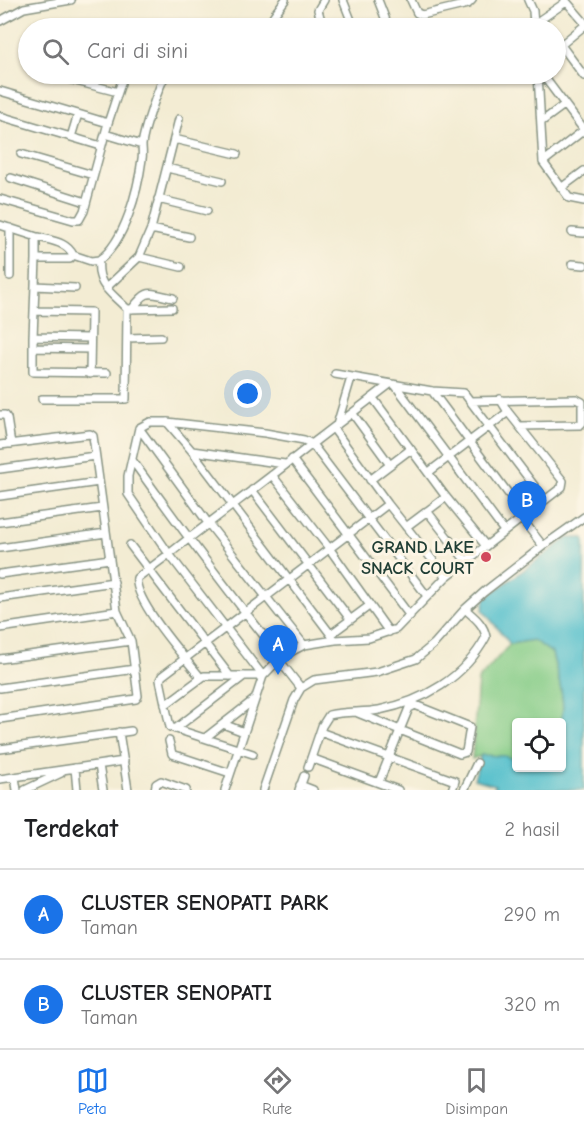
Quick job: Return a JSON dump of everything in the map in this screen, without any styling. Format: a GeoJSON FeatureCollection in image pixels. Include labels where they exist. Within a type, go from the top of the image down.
{"type":"FeatureCollection","features":[{"type":"Feature","properties":{"kind":"street"},"geometry":{"type":"LineString","coordinates":[[0,21],[24,8],[70,0]]}},
{"type":"Feature","properties":{"kind":"street"},"geometry":{"type":"LineString","coordinates":[[272,18],[285,0]]}},
{"type":"Feature","properties":{"kind":"street"},"geometry":{"type":"LineString","coordinates":[[320,18],[318,10],[324,0]]}},
{"type":"Feature","properties":{"kind":"street"},"geometry":{"type":"LineString","coordinates":[[343,0],[350,18]]}},
{"type":"Feature","properties":{"kind":"street"},"geometry":{"type":"LineString","coordinates":[[378,0],[385,18]]}},
{"type":"Feature","properties":{"kind":"street"},"geometry":{"type":"LineString","coordinates":[[411,0],[417,14],[422,15],[468,4],[472,0]]}},
{"type":"Feature","properties":{"kind":"street"},"geometry":{"type":"LineString","coordinates":[[528,0],[534,18]]}},
{"type":"Feature","properties":{"kind":"street"},"geometry":{"type":"LineString","coordinates":[[545,18],[565,1],[584,24],[566,40]]}},
{"type":"Feature","properties":{"kind":"street"},"geometry":{"type":"LineString","coordinates":[[566,56],[584,76]]}},
{"type":"Feature","properties":{"kind":"street"},"geometry":{"type":"LineString","coordinates":[[87,84],[118,92]]}},
{"type":"Feature","properties":{"kind":"street"},"geometry":{"type":"LineString","coordinates":[[0,198],[76,220],[81,217],[121,84]]}},
{"type":"Feature","properties":{"kind":"street"},"geometry":{"type":"LineString","coordinates":[[0,225],[69,247],[73,255],[92,261],[99,260],[114,246],[127,218],[143,157],[142,145],[161,84]]}},
{"type":"Feature","properties":{"kind":"street"},"geometry":{"type":"LineString","coordinates":[[540,84],[543,162],[570,199],[584,201]]}},
{"type":"Feature","properties":{"kind":"street"},"geometry":{"type":"LineString","coordinates":[[543,162],[584,130],[548,84]]}},
{"type":"Feature","properties":{"kind":"street"},"geometry":{"type":"LineString","coordinates":[[0,91],[108,123]]}},
{"type":"Feature","properties":{"kind":"street"},"geometry":{"type":"LineString","coordinates":[[541,122],[564,105]]}},
{"type":"Feature","properties":{"kind":"street"},"geometry":{"type":"LineString","coordinates":[[71,137],[78,114]]}},
{"type":"Feature","properties":{"kind":"street"},"geometry":{"type":"LineString","coordinates":[[0,116],[101,146]]}},
{"type":"Feature","properties":{"kind":"street"},"geometry":{"type":"LineString","coordinates":[[106,288],[139,257],[151,229],[179,119]]}},
{"type":"Feature","properties":{"kind":"street"},"geometry":{"type":"LineString","coordinates":[[105,134],[142,145]]}},
{"type":"Feature","properties":{"kind":"street"},"geometry":{"type":"LineString","coordinates":[[174,139],[237,154]]}},
{"type":"Feature","properties":{"kind":"street"},"geometry":{"type":"LineString","coordinates":[[21,154],[93,175]]}},
{"type":"Feature","properties":{"kind":"street"},"geometry":{"type":"LineString","coordinates":[[167,168],[222,181]]}},
{"type":"Feature","properties":{"kind":"street"},"geometry":{"type":"LineString","coordinates":[[561,188],[584,171]]}},
{"type":"Feature","properties":{"kind":"street"},"geometry":{"type":"LineString","coordinates":[[11,178],[86,202]]}},
{"type":"Feature","properties":{"kind":"street"},"geometry":{"type":"LineString","coordinates":[[158,199],[207,210]]}},
{"type":"Feature","properties":{"kind":"street"},"geometry":{"type":"LineString","coordinates":[[10,228],[10,276]]}},
{"type":"Feature","properties":{"kind":"street"},"geometry":{"type":"LineString","coordinates":[[151,229],[189,237]]}},
{"type":"Feature","properties":{"kind":"street"},"geometry":{"type":"LineString","coordinates":[[572,232],[584,233]]}},
{"type":"Feature","properties":{"kind":"street"},"geometry":{"type":"LineString","coordinates":[[38,237],[33,372],[107,373]]}},
{"type":"Feature","properties":{"kind":"street"},"geometry":{"type":"LineString","coordinates":[[36,258],[70,258],[73,255]]}},
{"type":"Feature","properties":{"kind":"street"},"geometry":{"type":"LineString","coordinates":[[139,257],[181,267]]}},
{"type":"Feature","properties":{"kind":"street"},"geometry":{"type":"LineString","coordinates":[[99,260],[98,273],[106,288],[129,309],[172,308]]}},
{"type":"Feature","properties":{"kind":"street"},"geometry":{"type":"LineString","coordinates":[[572,264],[584,265]]}},
{"type":"Feature","properties":{"kind":"street"},"geometry":{"type":"LineString","coordinates":[[35,286],[75,288]]}},
{"type":"Feature","properties":{"kind":"street"},"geometry":{"type":"LineString","coordinates":[[42,399],[126,399],[129,309],[142,295],[147,293],[173,298]]}},
{"type":"Feature","properties":{"kind":"street"},"geometry":{"type":"LineString","coordinates":[[34,311],[91,312],[90,374]]}},
{"type":"Feature","properties":{"kind":"street"},"geometry":{"type":"LineString","coordinates":[[33,337],[90,338]]}},
{"type":"Feature","properties":{"kind":"street"},"geometry":{"type":"LineString","coordinates":[[127,338],[161,337]]}},
{"type":"Feature","properties":{"kind":"street"},"geometry":{"type":"LineString","coordinates":[[33,348],[90,349]]}},
{"type":"Feature","properties":{"kind":"street"},"geometry":{"type":"LineString","coordinates":[[335,375],[392,385],[464,393],[545,500]]}},
{"type":"Feature","properties":{"kind":"street"},"geometry":{"type":"LineString","coordinates":[[335,427],[351,378]]}},
{"type":"Feature","properties":{"kind":"street"},"geometry":{"type":"LineString","coordinates":[[201,678],[142,600],[136,580],[188,538],[392,385]]}},
{"type":"Feature","properties":{"kind":"street"},"geometry":{"type":"LineString","coordinates":[[392,385],[504,531]]}},
{"type":"Feature","properties":{"kind":"street"},"geometry":{"type":"LineString","coordinates":[[432,390],[543,546]]}},
{"type":"Feature","properties":{"kind":"street"},"geometry":{"type":"LineString","coordinates":[[373,398],[486,546]]}},
{"type":"Feature","properties":{"kind":"street"},"geometry":{"type":"LineString","coordinates":[[225,790],[263,676],[280,658],[304,645],[333,637],[369,638],[400,627],[446,577],[562,487],[564,483],[500,399]]}},
{"type":"Feature","properties":{"kind":"street"},"geometry":{"type":"LineString","coordinates":[[470,401],[576,399],[582,402],[582,423],[580,425],[519,426]]}},
{"type":"Feature","properties":{"kind":"street"},"geometry":{"type":"LineString","coordinates":[[429,472],[508,412]]}},
{"type":"Feature","properties":{"kind":"street"},"geometry":{"type":"LineString","coordinates":[[353,414],[390,465]]}},
{"type":"Feature","properties":{"kind":"street"},"geometry":{"type":"LineString","coordinates":[[0,415],[5,415],[7,418],[11,444]]}},
{"type":"Feature","properties":{"kind":"street"},"geometry":{"type":"LineString","coordinates":[[263,676],[129,498],[128,476],[139,428],[150,422],[265,433],[304,440],[312,444],[427,596]]}},
{"type":"Feature","properties":{"kind":"street"},"geometry":{"type":"LineString","coordinates":[[167,422],[192,451],[333,637]]}},
{"type":"Feature","properties":{"kind":"street"},"geometry":{"type":"LineString","coordinates":[[335,427],[370,480],[446,577]]}},
{"type":"Feature","properties":{"kind":"street"},"geometry":{"type":"LineString","coordinates":[[139,428],[208,523],[304,645]]}},
{"type":"Feature","properties":{"kind":"street"},"geometry":{"type":"LineString","coordinates":[[0,445],[90,434],[93,436],[117,611],[130,640],[138,696],[136,699],[0,719]]}},
{"type":"Feature","properties":{"kind":"street"},"geometry":{"type":"LineString","coordinates":[[370,480],[411,449]]}},
{"type":"Feature","properties":{"kind":"street"},"geometry":{"type":"LineString","coordinates":[[192,451],[288,462],[410,616]]}},
{"type":"Feature","properties":{"kind":"street"},"geometry":{"type":"LineString","coordinates":[[0,470],[95,456]]}},
{"type":"Feature","properties":{"kind":"street"},"geometry":{"type":"LineString","coordinates":[[132,460],[301,688]]}},
{"type":"Feature","properties":{"kind":"street"},"geometry":{"type":"LineString","coordinates":[[272,475],[329,548],[389,632]]}},
{"type":"Feature","properties":{"kind":"street"},"geometry":{"type":"LineString","coordinates":[[0,496],[99,482]]}},
{"type":"Feature","properties":{"kind":"street"},"geometry":{"type":"LineString","coordinates":[[252,490],[350,619]]}},
{"type":"Feature","properties":{"kind":"street"},"geometry":{"type":"LineString","coordinates":[[406,527],[446,496]]}},
{"type":"Feature","properties":{"kind":"street"},"geometry":{"type":"LineString","coordinates":[[253,754],[174,729],[169,725],[161,678],[308,562],[388,504]]}},
{"type":"Feature","properties":{"kind":"street"},"geometry":{"type":"LineString","coordinates":[[0,522],[102,508]]}},
{"type":"Feature","properties":{"kind":"street"},"geometry":{"type":"LineString","coordinates":[[427,511],[466,561]]}},
{"type":"Feature","properties":{"kind":"street"},"geometry":{"type":"LineString","coordinates":[[263,790],[294,700],[301,688],[314,680],[377,672],[411,662],[434,644],[465,609],[543,546],[584,517]]}},
{"type":"Feature","properties":{"kind":"street"},"geometry":{"type":"LineString","coordinates":[[0,548],[106,533]]}},
{"type":"Feature","properties":{"kind":"street"},"geometry":{"type":"LineString","coordinates":[[130,545],[230,676]]}},
{"type":"Feature","properties":{"kind":"street"},"geometry":{"type":"LineString","coordinates":[[0,574],[110,559]]}},
{"type":"Feature","properties":{"kind":"street"},"geometry":{"type":"LineString","coordinates":[[0,598],[114,582]]}},
{"type":"Feature","properties":{"kind":"street"},"geometry":{"type":"LineString","coordinates":[[333,637],[350,619],[369,606]]}},
{"type":"Feature","properties":{"kind":"street"},"geometry":{"type":"LineString","coordinates":[[379,782],[408,708],[457,674],[485,639],[483,627],[465,609]]}},
{"type":"Feature","properties":{"kind":"street"},"geometry":{"type":"LineString","coordinates":[[0,628],[117,611]]}},
{"type":"Feature","properties":{"kind":"street"},"geometry":{"type":"LineString","coordinates":[[0,659],[130,640]]}},
{"type":"Feature","properties":{"kind":"street"},"geometry":{"type":"LineString","coordinates":[[0,688],[135,669]]}},
{"type":"Feature","properties":{"kind":"street"},"geometry":{"type":"LineString","coordinates":[[165,705],[205,675],[263,676]]}},
{"type":"Feature","properties":{"kind":"street"},"geometry":{"type":"LineString","coordinates":[[174,729],[244,676]]}},
{"type":"Feature","properties":{"kind":"street"},"geometry":{"type":"LineString","coordinates":[[206,738],[256,698]]}},
{"type":"Feature","properties":{"kind":"street"},"geometry":{"type":"LineString","coordinates":[[308,767],[320,732],[329,715],[357,712],[379,710],[414,703],[470,727],[466,752],[460,754],[357,712]]}},
{"type":"Feature","properties":{"kind":"street"},"geometry":{"type":"LineString","coordinates":[[223,724],[244,732]]}},
{"type":"Feature","properties":{"kind":"street"},"geometry":{"type":"LineString","coordinates":[[0,749],[130,731]]}},
{"type":"Feature","properties":{"kind":"street"},"geometry":{"type":"LineString","coordinates":[[119,732],[128,790]]}},
{"type":"Feature","properties":{"kind":"street"},"geometry":{"type":"LineString","coordinates":[[320,732],[455,782],[452,790]]}},
{"type":"Feature","properties":{"kind":"street"},"geometry":{"type":"LineString","coordinates":[[170,741],[172,754],[230,773]]}},
{"type":"Feature","properties":{"kind":"street"},"geometry":{"type":"LineString","coordinates":[[311,758],[398,790]]}},
{"type":"Feature","properties":{"kind":"street"},"geometry":{"type":"LineString","coordinates":[[0,779],[124,761]]}},
{"type":"Feature","properties":{"kind":"street"},"geometry":{"type":"LineString","coordinates":[[464,790],[477,763]]}},
{"type":"Feature","properties":{"kind":"street"},"geometry":{"type":"LineString","coordinates":[[99,765],[103,790]]}},
{"type":"Feature","properties":{"kind":"street"},"geometry":{"type":"LineString","coordinates":[[25,790],[71,769]]}},
{"type":"Feature","properties":{"kind":"street"},"geometry":{"type":"LineString","coordinates":[[71,769],[77,790]]}},
{"type":"Feature","properties":{"kind":"street"},"geometry":{"type":"LineString","coordinates":[[304,776],[299,788],[313,790]]}},
{"type":"Feature","properties":{"kind":"street"},"geometry":{"type":"LineString","coordinates":[[15,777],[17,790]]}},
{"type":"Feature","properties":{"kind":"street"},"geometry":{"type":"LineString","coordinates":[[155,790],[156,783],[161,781],[186,790]]}},
{"type":"Feature","properties":{"kind":"green space"},"geometry":{"type":"Polygon","coordinates":[[[533,640],[552,653],[562,697],[562,718],[512,718],[512,759],[483,756],[472,759],[478,680],[510,644],[533,640]]]}},
{"type":"Feature","properties":{"kind":"water"},"geometry":{"type":"Polygon","coordinates":[[[568,538],[584,538],[584,790],[494,790],[495,785],[474,779],[481,755],[512,759],[512,772],[566,772],[566,718],[562,718],[561,688],[552,653],[533,640],[510,644],[483,610],[485,598],[568,538]]]}},
{"type":"Feature","properties":{"kind":"place","name":"CLUSTER SENOPATI"},"geometry":{"type":"Point","coordinates":[527,531]}},
{"type":"Feature","properties":{"kind":"place","name":"GRAND LAKE SNACK COURT"},"geometry":{"type":"Point","coordinates":[486,557]}},
{"type":"Feature","properties":{"kind":"place","name":"CLUSTER SENOPATI PARK"},"geometry":{"type":"Point","coordinates":[278,675]}}]}
